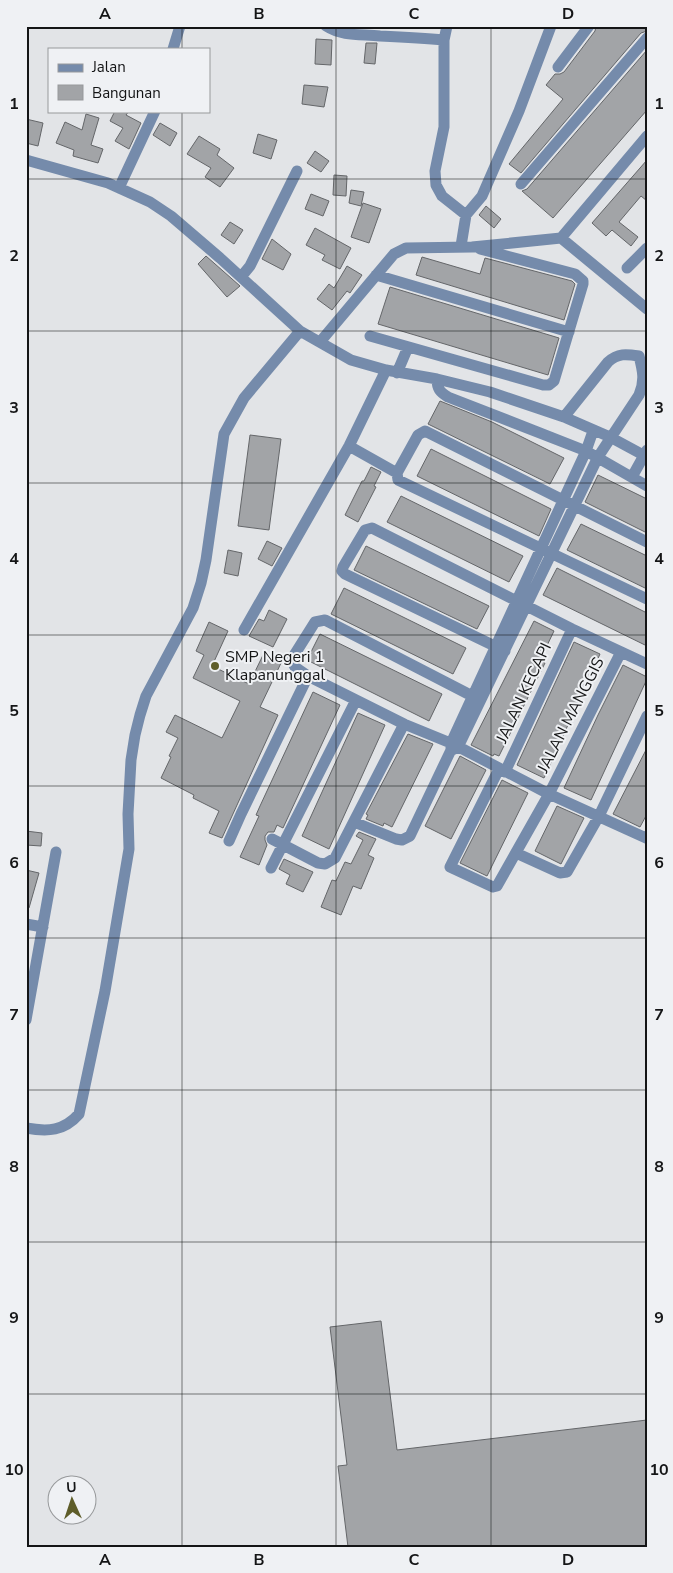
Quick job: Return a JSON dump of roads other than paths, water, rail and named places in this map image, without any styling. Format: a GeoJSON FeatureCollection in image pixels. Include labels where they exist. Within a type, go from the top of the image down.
{"type":"FeatureCollection","features":[{"type":"Feature","properties":{"kind":"street"},"geometry":{"type":"LineString","coordinates":[[173,48],[180,26]]}},
{"type":"Feature","properties":{"kind":"street"},"geometry":{"type":"LineString","coordinates":[[326,26],[354,36],[370,31],[444,40]]}},
{"type":"Feature","properties":{"kind":"street"},"geometry":{"type":"LineString","coordinates":[[447,26],[444,40],[444,127],[435,172],[436,185],[442,196],[466,215]]}},
{"type":"Feature","properties":{"kind":"street"},"geometry":{"type":"LineString","coordinates":[[467,246],[466,215],[482,196],[519,111],[551,26]]}},
{"type":"Feature","properties":{"kind":"street"},"geometry":{"type":"LineString","coordinates":[[558,66],[589,26]]}},
{"type":"Feature","properties":{"kind":"street"},"geometry":{"type":"LineString","coordinates":[[521,184],[647,38]]}},
{"type":"Feature","properties":{"kind":"street"},"geometry":{"type":"LineString","coordinates":[[119,188],[155,112]]}},
{"type":"Feature","properties":{"kind":"street"},"geometry":{"type":"LineString","coordinates":[[561,238],[647,136]]}},
{"type":"Feature","properties":{"kind":"street"},"geometry":{"type":"LineString","coordinates":[[26,160],[108,183],[150,202],[171,216],[300,330],[351,360],[392,372],[437,379],[490,392],[564,418],[646,454],[632,477]]}},
{"type":"Feature","properties":{"kind":"street"},"geometry":{"type":"LineString","coordinates":[[242,277],[250,266],[297,171]]}},
{"type":"Feature","properties":{"kind":"street"},"geometry":{"type":"LineString","coordinates":[[320,342],[394,254],[406,248],[467,246],[561,238],[647,309]]}},
{"type":"Feature","properties":{"kind":"street"},"geometry":{"type":"LineString","coordinates":[[370,336],[542,385],[549,385],[554,381],[583,284],[581,278],[575,274],[467,246]]}},
{"type":"Feature","properties":{"kind":"street"},"geometry":{"type":"LineString","coordinates":[[627,268],[647,248]]}},
{"type":"Feature","properties":{"kind":"street"},"geometry":{"type":"LineString","coordinates":[[376,276],[569,332]]}},
{"type":"Feature","properties":{"kind":"street"},"geometry":{"type":"LineString","coordinates":[[26,1128],[37,1130],[60,1128],[68,1125],[80,1114],[105,991],[129,849],[128,814],[131,760],[140,715],[146,696],[193,608],[201,583],[224,434],[244,398],[300,330]]}},
{"type":"Feature","properties":{"kind":"street"},"geometry":{"type":"LineString","coordinates":[[244,630],[408,346]]}},
{"type":"Feature","properties":{"kind":"street"},"geometry":{"type":"LineString","coordinates":[[546,551],[575,508],[598,457],[639,395],[643,386],[643,352],[614,356],[564,418]]}},
{"type":"Feature","properties":{"kind":"street"},"geometry":{"type":"LineString","coordinates":[[437,379],[437,386],[440,392],[448,397],[586,451],[647,486]]}},
{"type":"Feature","properties":{"kind":"street"},"geometry":{"type":"LineString","coordinates":[[647,542],[575,508],[425,431],[418,435],[397,473],[398,480],[647,599]]}},
{"type":"Feature","properties":{"kind":"street"},"geometry":{"type":"LineString","coordinates":[[354,822],[396,839],[402,840],[410,836],[546,551],[563,501],[593,431]]}},
{"type":"Feature","properties":{"kind":"street"},"geometry":{"type":"LineString","coordinates":[[349,446],[397,473]]}},
{"type":"Feature","properties":{"kind":"street"},"geometry":{"type":"LineString","coordinates":[[500,648],[345,574],[342,571],[343,567],[365,530],[372,528],[572,629],[647,664]]}},
{"type":"Feature","properties":{"kind":"street"},"geometry":{"type":"LineString","coordinates":[[229,841],[308,676],[295,667],[293,657],[315,622],[325,620],[476,698]]}},
{"type":"Feature","properties":{"kind":"street","name":"JALAN KECAPI"},"geometry":{"type":"LineString","coordinates":[[516,853],[497,886],[493,887],[450,867],[502,770],[572,629]]}},
{"type":"Feature","properties":{"kind":"street","name":"JALAN MANGGIS"},"geometry":{"type":"LineString","coordinates":[[548,794],[621,652]]}},
{"type":"Feature","properties":{"kind":"street","name":"JALAN MANGGIS"},"geometry":{"type":"LineString","coordinates":[[308,676],[548,794],[646,837]]}},
{"type":"Feature","properties":{"kind":"street"},"geometry":{"type":"LineString","coordinates":[[271,868],[278,842],[356,700]]}},
{"type":"Feature","properties":{"kind":"street"},"geometry":{"type":"LineString","coordinates":[[548,794],[516,853],[560,873],[567,872],[599,816],[645,723]]}},
{"type":"Feature","properties":{"kind":"street"},"geometry":{"type":"LineString","coordinates":[[278,842],[323,865],[335,858],[404,724]]}},
{"type":"Feature","properties":{"kind":"street"},"geometry":{"type":"LineString","coordinates":[[26,1020],[30,978],[43,927],[56,852]]}},
{"type":"Feature","properties":{"kind":"street"},"geometry":{"type":"LineString","coordinates":[[26,924],[43,927]]}},
{"type":"Feature","properties":{"kind":"place","name":"SMP Negeri 1 Klapanunggal"},"geometry":{"type":"Point","coordinates":[215,666]}}]}
